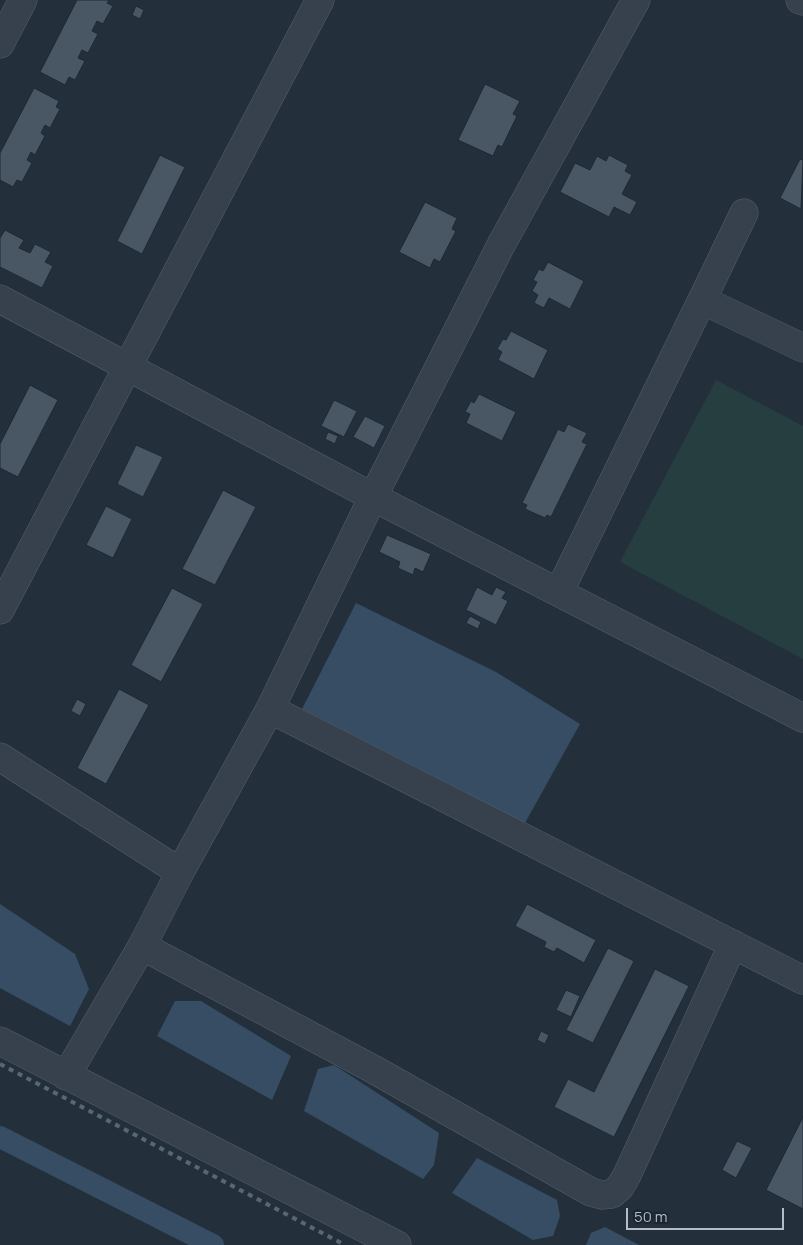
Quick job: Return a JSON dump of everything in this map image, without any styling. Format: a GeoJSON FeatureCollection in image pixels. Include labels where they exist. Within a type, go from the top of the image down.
{"type":"FeatureCollection","features":[{"type":"Feature","properties":{"kind":"street"},"geometry":{"type":"LineString","coordinates":[[0,44],[23,0]]}},
{"type":"Feature","properties":{"kind":"street"},"geometry":{"type":"LineString","coordinates":[[0,610],[320,0]]}},
{"type":"Feature","properties":{"kind":"street"},"geometry":{"type":"LineString","coordinates":[[66,1076],[142,946],[180,872],[270,709],[373,497],[501,245],[636,0]]}},
{"type":"Feature","properties":{"kind":"street"},"geometry":{"type":"LineString","coordinates":[[559,592],[744,213]]}},
{"type":"Feature","properties":{"kind":"street"},"geometry":{"type":"LineString","coordinates":[[0,299],[373,497],[803,718]]}},
{"type":"Feature","properties":{"kind":"street"},"geometry":{"type":"LineString","coordinates":[[702,300],[803,348]]}},
{"type":"Feature","properties":{"kind":"street"},"geometry":{"type":"LineString","coordinates":[[270,709],[803,980]]}},
{"type":"Feature","properties":{"kind":"street"},"geometry":{"type":"LineString","coordinates":[[0,757],[180,872]]}},
{"type":"Feature","properties":{"kind":"street"},"geometry":{"type":"LineString","coordinates":[[142,946],[373,1069],[591,1192],[602,1195],[612,1194],[620,1187],[733,944]]}},
{"type":"Feature","properties":{"kind":"street"},"geometry":{"type":"LineString","coordinates":[[0,1041],[397,1245]]}},
{"type":"Feature","properties":{"kind":"green space"},"geometry":{"type":"Polygon","coordinates":[[[716,380],[803,426],[803,659],[620,562],[716,380]]]}},
{"type":"Feature","properties":{"kind":"water"},"geometry":{"type":"Polygon","coordinates":[[[356,603],[496,672],[580,724],[525,823],[302,709],[356,603]]]}},
{"type":"Feature","properties":{"kind":"water"},"geometry":{"type":"Polygon","coordinates":[[[0,904],[75,954],[89,989],[70,1026],[0,988],[0,904]]]}},
{"type":"Feature","properties":{"kind":"water"},"geometry":{"type":"Polygon","coordinates":[[[175,1001],[201,1001],[291,1056],[272,1100],[157,1036],[175,1001]]]}},
{"type":"Feature","properties":{"kind":"water"},"geometry":{"type":"Polygon","coordinates":[[[334,1065],[439,1133],[434,1165],[423,1179],[304,1111],[318,1069],[334,1065]]]}},
{"type":"Feature","properties":{"kind":"water"},"geometry":{"type":"Polygon","coordinates":[[[477,1158],[557,1200],[560,1216],[553,1236],[533,1240],[452,1193],[477,1158]]]}},
{"type":"Feature","properties":{"kind":"water"},"geometry":{"type":"Polygon","coordinates":[[[605,1227],[639,1245],[586,1245],[591,1233],[605,1227]]]}},
{"type":"Feature","properties":{"kind":"building"},"geometry":{"type":"Polygon","coordinates":[[[77,0],[109,0],[107,3],[113,6],[103,24],[97,21],[92,31],[98,34],[88,53],[82,50],[78,58],[85,61],[75,80],[69,77],[65,85],[40,72],[77,0]]]}},
{"type":"Feature","properties":{"kind":"building"},"geometry":{"type":"Polygon","coordinates":[[[136,6],[144,10],[140,19],[132,15],[136,6]]]}},
{"type":"Feature","properties":{"kind":"building"},"geometry":{"type":"Polygon","coordinates":[[[485,84],[520,101],[513,114],[517,116],[502,147],[498,145],[493,156],[458,140],[485,84]]]}},
{"type":"Feature","properties":{"kind":"building"},"geometry":{"type":"Polygon","coordinates":[[[34,88],[59,101],[56,107],[60,109],[50,128],[45,125],[41,133],[45,136],[35,155],[31,152],[27,160],[32,163],[22,182],[17,180],[13,187],[0,180],[0,153],[34,88]]]}},
{"type":"Feature","properties":{"kind":"building"},"geometry":{"type":"Polygon","coordinates":[[[160,155],[185,167],[142,254],[117,241],[160,155]]]}},
{"type":"Feature","properties":{"kind":"building"},"geometry":{"type":"Polygon","coordinates":[[[609,155],[628,165],[625,171],[632,175],[622,194],[637,202],[630,215],[614,207],[609,217],[560,192],[575,163],[590,170],[597,156],[606,161],[609,155]]]}},
{"type":"Feature","properties":{"kind":"building"},"geometry":{"type":"Polygon","coordinates":[[[800,159],[803,160],[801,209],[780,198],[800,159]]]}},
{"type":"Feature","properties":{"kind":"building"},"geometry":{"type":"Polygon","coordinates":[[[425,202],[457,218],[452,229],[456,231],[440,262],[434,259],[430,268],[399,252],[425,202]]]}},
{"type":"Feature","properties":{"kind":"building"},"geometry":{"type":"Polygon","coordinates":[[[5,230],[24,240],[19,248],[30,253],[35,244],[51,252],[45,262],[53,266],[42,288],[0,267],[0,238],[5,230]]]}},
{"type":"Feature","properties":{"kind":"building"},"geometry":{"type":"Polygon","coordinates":[[[548,262],[584,281],[570,309],[549,298],[544,308],[534,303],[538,295],[532,291],[537,282],[533,280],[539,269],[543,271],[548,262]]]}},
{"type":"Feature","properties":{"kind":"building"},"geometry":{"type":"Polygon","coordinates":[[[511,331],[548,350],[534,379],[498,360],[502,352],[497,349],[503,339],[506,340],[511,331]]]}},
{"type":"Feature","properties":{"kind":"building"},"geometry":{"type":"Polygon","coordinates":[[[30,385],[58,400],[18,477],[0,468],[0,444],[30,385]]]}},
{"type":"Feature","properties":{"kind":"building"},"geometry":{"type":"Polygon","coordinates":[[[479,394],[516,412],[502,441],[466,423],[470,414],[465,412],[471,401],[474,403],[479,394]]]}},
{"type":"Feature","properties":{"kind":"building"},"geometry":{"type":"Polygon","coordinates":[[[334,400],[357,411],[344,437],[321,426],[334,400]]]}},
{"type":"Feature","properties":{"kind":"building"},"geometry":{"type":"Polygon","coordinates":[[[365,416],[385,426],[374,448],[353,437],[365,416]]]}},
{"type":"Feature","properties":{"kind":"building"},"geometry":{"type":"Polygon","coordinates":[[[568,424],[587,433],[582,442],[587,444],[551,517],[547,515],[545,518],[525,509],[527,505],[522,503],[558,429],[564,432],[568,424]]]}},
{"type":"Feature","properties":{"kind":"building"},"geometry":{"type":"Polygon","coordinates":[[[328,432],[338,436],[335,444],[325,439],[328,432]]]}},
{"type":"Feature","properties":{"kind":"building"},"geometry":{"type":"Polygon","coordinates":[[[136,445],[163,457],[143,497],[117,484],[136,445]]]}},
{"type":"Feature","properties":{"kind":"building"},"geometry":{"type":"Polygon","coordinates":[[[223,490],[256,507],[215,585],[182,569],[223,490]]]}},
{"type":"Feature","properties":{"kind":"building"},"geometry":{"type":"Polygon","coordinates":[[[106,506],[132,519],[113,558],[86,545],[106,506]]]}},
{"type":"Feature","properties":{"kind":"building"},"geometry":{"type":"Polygon","coordinates":[[[387,535],[431,554],[423,572],[415,568],[413,575],[398,568],[400,562],[379,552],[387,535]]]}},
{"type":"Feature","properties":{"kind":"building"},"geometry":{"type":"Polygon","coordinates":[[[477,587],[492,595],[496,587],[506,592],[502,598],[508,601],[496,625],[466,610],[477,587]]]}},
{"type":"Feature","properties":{"kind":"building"},"geometry":{"type":"Polygon","coordinates":[[[172,588],[203,604],[161,682],[131,665],[172,588]]]}},
{"type":"Feature","properties":{"kind":"building"},"geometry":{"type":"Polygon","coordinates":[[[470,616],[481,622],[478,629],[466,623],[470,616]]]}},
{"type":"Feature","properties":{"kind":"building"},"geometry":{"type":"Polygon","coordinates":[[[119,689],[149,705],[106,784],[77,768],[119,689]]]}},
{"type":"Feature","properties":{"kind":"building"},"geometry":{"type":"Polygon","coordinates":[[[77,699],[86,704],[80,716],[71,711],[77,699]]]}},
{"type":"Feature","properties":{"kind":"building"},"geometry":{"type":"Polygon","coordinates":[[[527,904],[596,940],[584,963],[557,948],[554,952],[544,947],[546,942],[515,926],[527,904]]]}},
{"type":"Feature","properties":{"kind":"building"},"geometry":{"type":"Polygon","coordinates":[[[608,948],[634,961],[593,1043],[566,1030],[608,948]]]}},
{"type":"Feature","properties":{"kind":"building"},"geometry":{"type":"Polygon","coordinates":[[[655,969],[689,986],[614,1137],[554,1107],[568,1079],[594,1092],[655,969]]]}},
{"type":"Feature","properties":{"kind":"building"},"geometry":{"type":"Polygon","coordinates":[[[566,990],[580,996],[571,1017],[556,1010],[566,990]]]}},
{"type":"Feature","properties":{"kind":"building"},"geometry":{"type":"Polygon","coordinates":[[[541,1031],[549,1035],[545,1044],[537,1040],[541,1031]]]}},
{"type":"Feature","properties":{"kind":"building"},"geometry":{"type":"Polygon","coordinates":[[[803,1117],[803,1209],[766,1190],[803,1117]]]}},
{"type":"Feature","properties":{"kind":"building"},"geometry":{"type":"Polygon","coordinates":[[[737,1141],[752,1148],[736,1178],[722,1170],[737,1141]]]}},
{"type":"Feature","properties":{"kind":"waterway"},"geometry":{"type":"LineString","coordinates":[[0,1137],[213,1245]]}},
{"type":"Feature","properties":{"kind":"railway"},"geometry":{"type":"LineString","coordinates":[[0,1064],[345,1245]]}}]}
